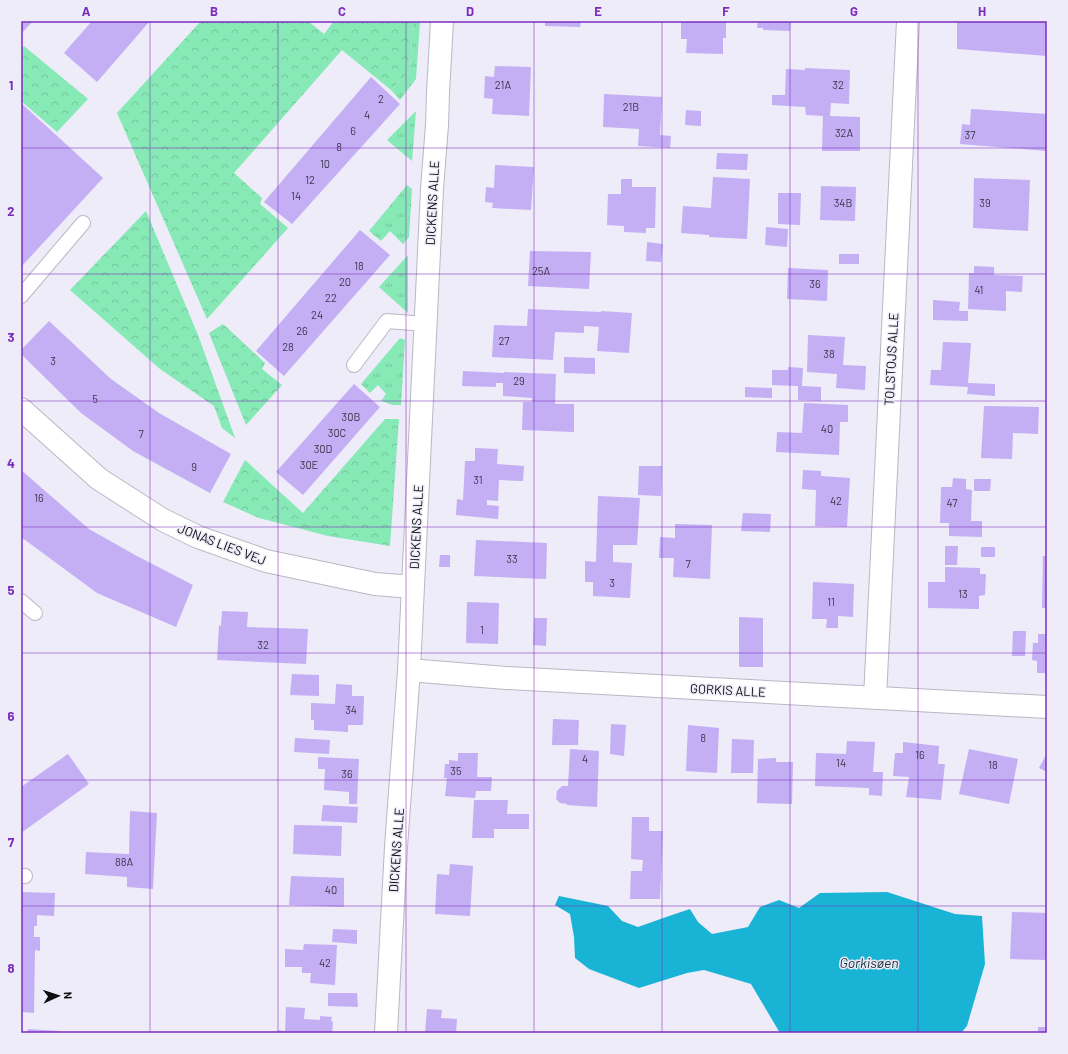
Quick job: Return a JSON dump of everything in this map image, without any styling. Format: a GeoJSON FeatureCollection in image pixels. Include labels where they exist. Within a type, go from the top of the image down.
{"type":"FeatureCollection","features":[{"type":"Feature","properties":{"kind":"street","name":"DICKENS ALLE"},"geometry":{"type":"LineString","coordinates":[[386,1033],[396,847],[409,670],[432,189],[442,21]]}},
{"type":"Feature","properties":{"kind":"street","name":"TOLSTOJS ALLE"},"geometry":{"type":"LineString","coordinates":[[874,698],[908,21]]}},
{"type":"Feature","properties":{"kind":"street","name":"JONAS LIES VEJ"},"geometry":{"type":"LineString","coordinates":[[21,409],[99,479],[163,520],[198,537],[266,561],[375,584],[413,587]]}},
{"type":"Feature","properties":{"kind":"street","name":"GORKIS ALLE"},"geometry":{"type":"LineString","coordinates":[[409,670],[506,678],[1047,707]]}},
{"type":"Feature","properties":{"kind":"lane"},"geometry":{"type":"LineString","coordinates":[[21,296],[83,223]]}},
{"type":"Feature","properties":{"kind":"lane"},"geometry":{"type":"LineString","coordinates":[[354,365],[387,322],[426,324]]}},
{"type":"Feature","properties":{"kind":"lane"},"geometry":{"type":"LineString","coordinates":[[21,602],[35,613]]}},
{"type":"Feature","properties":{"kind":"green space"},"geometry":{"type":"Polygon","coordinates":[[[201,21],[308,21],[324,34],[334,21],[413,21],[410,71],[391,90],[342,50],[234,173],[262,198],[260,204],[288,228],[207,319],[117,113],[201,21]]]}},
{"type":"Feature","properties":{"kind":"green space"},"geometry":{"type":"Polygon","coordinates":[[[413,21],[420,21],[416,79],[400,100],[391,90],[410,71],[413,21]]]}},
{"type":"Feature","properties":{"kind":"green space"},"geometry":{"type":"Polygon","coordinates":[[[24,46],[88,99],[57,132],[21,101],[21,49],[24,46]]]}},
{"type":"Feature","properties":{"kind":"green space"},"geometry":{"type":"Polygon","coordinates":[[[416,111],[412,161],[387,140],[416,111]]]}},
{"type":"Feature","properties":{"kind":"green space"},"geometry":{"type":"Polygon","coordinates":[[[407,185],[412,189],[409,237],[403,244],[390,231],[381,241],[369,231],[407,185]]]}},
{"type":"Feature","properties":{"kind":"green space"},"geometry":{"type":"Polygon","coordinates":[[[146,211],[198,335],[235,438],[222,428],[214,406],[160,369],[70,290],[146,211]]]}},
{"type":"Feature","properties":{"kind":"green space"},"geometry":{"type":"Polygon","coordinates":[[[408,255],[408,313],[379,287],[408,255]]]}},
{"type":"Feature","properties":{"kind":"green space"},"geometry":{"type":"Polygon","coordinates":[[[223,324],[265,363],[262,369],[282,385],[246,425],[209,333],[223,324]]]}},
{"type":"Feature","properties":{"kind":"green space"},"geometry":{"type":"Polygon","coordinates":[[[400,338],[405,340],[401,405],[393,405],[381,401],[386,394],[378,385],[370,393],[361,384],[400,338]]]}},
{"type":"Feature","properties":{"kind":"green space"},"geometry":{"type":"Polygon","coordinates":[[[385,419],[399,419],[390,546],[328,536],[259,518],[223,502],[245,460],[303,513],[385,419]]]}},
{"type":"Feature","properties":{"kind":"water","name":"Gorkisøen"},"geometry":{"type":"Polygon","coordinates":[[[887,892],[955,914],[982,916],[985,964],[967,1026],[961,1033],[780,1033],[751,984],[704,970],[687,973],[639,988],[589,969],[575,958],[574,937],[570,914],[555,905],[559,896],[608,906],[622,921],[638,927],[690,909],[698,922],[712,934],[748,927],[760,907],[779,900],[799,908],[820,893],[887,892]]]}},
{"type":"Feature","properties":{"kind":"building"},"geometry":{"type":"Polygon","coordinates":[[[21,21],[33,21],[21,34],[21,21]]]}},
{"type":"Feature","properties":{"kind":"building"},"geometry":{"type":"Polygon","coordinates":[[[92,21],[150,21],[97,82],[64,53],[92,21]]]}},
{"type":"Feature","properties":{"kind":"building"},"geometry":{"type":"Polygon","coordinates":[[[545,21],[581,21],[580,27],[545,26],[545,21]]]}},
{"type":"Feature","properties":{"kind":"building"},"geometry":{"type":"Polygon","coordinates":[[[681,21],[726,21],[726,38],[723,38],[723,54],[686,53],[687,39],[681,39],[681,21]]]}},
{"type":"Feature","properties":{"kind":"building"},"geometry":{"type":"Polygon","coordinates":[[[758,21],[791,21],[790,31],[763,30],[763,28],[757,28],[758,21]]]}},
{"type":"Feature","properties":{"kind":"building"},"geometry":{"type":"Polygon","coordinates":[[[957,21],[1047,21],[1047,56],[957,49],[957,21]]]}},
{"type":"Feature","properties":{"kind":"building"},"geometry":{"type":"Polygon","coordinates":[[[495,66],[531,67],[529,116],[492,114],[493,99],[484,98],[485,76],[494,77],[495,66]]]}},
{"type":"Feature","properties":{"kind":"building"},"geometry":{"type":"Polygon","coordinates":[[[805,68],[850,70],[849,104],[831,103],[830,116],[860,117],[860,151],[822,151],[823,116],[806,115],[805,107],[772,105],[772,95],[785,95],[786,69],[805,70],[805,68]]]}},
{"type":"Feature","properties":{"kind":"building"},"geometry":{"type":"Polygon","coordinates":[[[371,77],[400,104],[292,224],[264,202],[371,77]]]}},
{"type":"Feature","properties":{"kind":"building"},"geometry":{"type":"Polygon","coordinates":[[[604,94],[662,97],[660,135],[671,136],[670,148],[638,146],[639,129],[603,127],[604,94]]]}},
{"type":"Feature","properties":{"kind":"building"},"geometry":{"type":"Polygon","coordinates":[[[21,103],[103,178],[21,267],[21,103]]]}},
{"type":"Feature","properties":{"kind":"building"},"geometry":{"type":"Polygon","coordinates":[[[971,109],[1047,114],[1047,151],[960,144],[962,124],[970,125],[971,109]]]}},
{"type":"Feature","properties":{"kind":"building"},"geometry":{"type":"Polygon","coordinates":[[[686,110],[701,111],[701,126],[685,125],[686,110]]]}},
{"type":"Feature","properties":{"kind":"building"},"geometry":{"type":"Polygon","coordinates":[[[717,153],[748,154],[747,170],[716,169],[717,153]]]}},
{"type":"Feature","properties":{"kind":"building"},"geometry":{"type":"Polygon","coordinates":[[[495,165],[534,167],[531,210],[492,208],[493,203],[485,202],[486,187],[494,188],[495,165]]]}},
{"type":"Feature","properties":{"kind":"building"},"geometry":{"type":"Polygon","coordinates":[[[713,177],[750,179],[747,239],[709,237],[709,235],[681,233],[683,206],[711,208],[713,177]]]}},
{"type":"Feature","properties":{"kind":"building"},"geometry":{"type":"Polygon","coordinates":[[[974,178],[1030,180],[1028,231],[973,228],[974,178]]]}},
{"type":"Feature","properties":{"kind":"building"},"geometry":{"type":"Polygon","coordinates":[[[621,179],[632,179],[632,187],[656,187],[655,228],[646,228],[646,233],[624,232],[624,226],[607,225],[608,194],[621,194],[621,179]]]}},
{"type":"Feature","properties":{"kind":"building"},"geometry":{"type":"Polygon","coordinates":[[[821,186],[856,187],[855,221],[820,220],[821,186]]]}},
{"type":"Feature","properties":{"kind":"building"},"geometry":{"type":"Polygon","coordinates":[[[778,193],[801,193],[800,225],[778,224],[778,193]]]}},
{"type":"Feature","properties":{"kind":"building"},"geometry":{"type":"Polygon","coordinates":[[[766,227],[788,229],[787,247],[765,245],[766,227]]]}},
{"type":"Feature","properties":{"kind":"building"},"geometry":{"type":"Polygon","coordinates":[[[360,230],[390,255],[284,376],[256,351],[360,230]]]}},
{"type":"Feature","properties":{"kind":"building"},"geometry":{"type":"Polygon","coordinates":[[[647,242],[663,244],[661,262],[646,261],[647,242]]]}},
{"type":"Feature","properties":{"kind":"building"},"geometry":{"type":"Polygon","coordinates":[[[530,251],[591,252],[589,289],[528,286],[530,251]]]}},
{"type":"Feature","properties":{"kind":"building"},"geometry":{"type":"Polygon","coordinates":[[[839,254],[859,254],[859,264],[839,264],[839,254]]]}},
{"type":"Feature","properties":{"kind":"building"},"geometry":{"type":"Polygon","coordinates":[[[974,266],[994,267],[994,275],[1023,276],[1022,292],[1006,291],[1006,311],[968,309],[969,273],[974,273],[974,266]]]}},
{"type":"Feature","properties":{"kind":"building"},"geometry":{"type":"Polygon","coordinates":[[[788,268],[828,270],[827,301],[787,299],[788,268]]]}},
{"type":"Feature","properties":{"kind":"building"},"geometry":{"type":"Polygon","coordinates":[[[933,300],[960,302],[959,311],[968,311],[968,321],[933,320],[933,300]]]}},
{"type":"Feature","properties":{"kind":"building"},"geometry":{"type":"Polygon","coordinates":[[[528,309],[632,313],[629,353],[597,351],[599,327],[584,326],[584,333],[555,332],[553,360],[492,357],[494,325],[527,326],[528,309]]]}},
{"type":"Feature","properties":{"kind":"building"},"geometry":{"type":"Polygon","coordinates":[[[49,321],[111,379],[159,413],[231,454],[210,493],[133,451],[81,413],[21,354],[21,350],[49,321]]]}},
{"type":"Feature","properties":{"kind":"building"},"geometry":{"type":"Polygon","coordinates":[[[808,335],[845,337],[843,365],[866,366],[865,390],[836,388],[837,374],[807,372],[808,335]]]}},
{"type":"Feature","properties":{"kind":"building"},"geometry":{"type":"Polygon","coordinates":[[[943,342],[971,343],[968,383],[995,384],[995,396],[967,394],[968,387],[930,385],[931,370],[941,370],[943,342]]]}},
{"type":"Feature","properties":{"kind":"building"},"geometry":{"type":"Polygon","coordinates":[[[564,357],[595,358],[595,374],[564,373],[564,357]]]}},
{"type":"Feature","properties":{"kind":"building"},"geometry":{"type":"Polygon","coordinates":[[[788,367],[803,368],[802,386],[821,387],[821,401],[798,400],[798,386],[772,385],[772,370],[788,370],[788,367]]]}},
{"type":"Feature","properties":{"kind":"building"},"geometry":{"type":"Polygon","coordinates":[[[463,371],[556,374],[555,404],[574,404],[574,432],[522,430],[523,402],[532,402],[532,398],[503,396],[503,383],[496,383],[496,387],[462,386],[463,371]]]}},
{"type":"Feature","properties":{"kind":"building"},"geometry":{"type":"Polygon","coordinates":[[[354,384],[380,407],[303,495],[276,472],[354,384]]]}},
{"type":"Feature","properties":{"kind":"building"},"geometry":{"type":"Polygon","coordinates":[[[745,387],[772,388],[772,398],[745,397],[745,387]]]}},
{"type":"Feature","properties":{"kind":"building"},"geometry":{"type":"Polygon","coordinates":[[[804,403],[848,405],[848,422],[840,422],[839,455],[776,452],[777,432],[802,433],[804,403]]]}},
{"type":"Feature","properties":{"kind":"building"},"geometry":{"type":"Polygon","coordinates":[[[984,406],[1039,407],[1038,434],[1013,433],[1012,459],[981,458],[984,406]]]}},
{"type":"Feature","properties":{"kind":"building"},"geometry":{"type":"Polygon","coordinates":[[[475,448],[498,449],[497,464],[524,466],[523,481],[499,480],[498,501],[487,500],[487,505],[499,506],[498,519],[456,515],[457,499],[463,500],[465,461],[475,461],[475,448]]]}},
{"type":"Feature","properties":{"kind":"building"},"geometry":{"type":"Polygon","coordinates":[[[639,466],[662,466],[661,496],[638,495],[639,466]]]}},
{"type":"Feature","properties":{"kind":"building"},"geometry":{"type":"Polygon","coordinates":[[[21,470],[89,529],[193,585],[176,627],[97,593],[21,537],[21,470]]]}},
{"type":"Feature","properties":{"kind":"building"},"geometry":{"type":"Polygon","coordinates":[[[803,470],[821,471],[821,476],[850,478],[847,527],[815,526],[816,490],[802,489],[803,470]]]}},
{"type":"Feature","properties":{"kind":"building"},"geometry":{"type":"Polygon","coordinates":[[[953,478],[966,479],[966,489],[972,490],[971,521],[982,521],[982,537],[949,536],[949,523],[940,523],[941,487],[952,487],[953,478]]]}},
{"type":"Feature","properties":{"kind":"building"},"geometry":{"type":"Polygon","coordinates":[[[974,479],[991,479],[990,491],[974,491],[974,479]]]}},
{"type":"Feature","properties":{"kind":"building"},"geometry":{"type":"Polygon","coordinates":[[[598,496],[640,498],[637,545],[613,545],[613,562],[632,563],[630,598],[593,596],[593,582],[585,582],[585,561],[596,562],[598,496]]]}},
{"type":"Feature","properties":{"kind":"building"},"geometry":{"type":"Polygon","coordinates":[[[743,513],[771,514],[770,532],[741,531],[743,513]]]}},
{"type":"Feature","properties":{"kind":"building"},"geometry":{"type":"Polygon","coordinates":[[[675,524],[712,525],[710,579],[673,577],[674,558],[659,558],[660,537],[675,538],[675,524]]]}},
{"type":"Feature","properties":{"kind":"building"},"geometry":{"type":"Polygon","coordinates":[[[476,540],[547,543],[546,579],[474,576],[476,540]]]}},
{"type":"Feature","properties":{"kind":"building"},"geometry":{"type":"Polygon","coordinates":[[[945,546],[958,546],[957,565],[945,565],[945,546]]]}},
{"type":"Feature","properties":{"kind":"building"},"geometry":{"type":"Polygon","coordinates":[[[981,547],[995,547],[995,557],[981,557],[981,547]]]}},
{"type":"Feature","properties":{"kind":"building"},"geometry":{"type":"Polygon","coordinates":[[[440,555],[450,555],[450,567],[439,567],[440,555]]]}},
{"type":"Feature","properties":{"kind":"building"},"geometry":{"type":"Polygon","coordinates":[[[1043,556],[1047,556],[1047,608],[1042,608],[1043,556]]]}},
{"type":"Feature","properties":{"kind":"building"},"geometry":{"type":"Polygon","coordinates":[[[945,567],[980,568],[980,574],[986,574],[985,595],[979,596],[979,609],[928,608],[928,582],[945,582],[945,567]]]}},
{"type":"Feature","properties":{"kind":"building"},"geometry":{"type":"Polygon","coordinates":[[[813,582],[854,584],[853,617],[838,616],[838,628],[826,628],[827,619],[812,619],[813,582]]]}},
{"type":"Feature","properties":{"kind":"building"},"geometry":{"type":"Polygon","coordinates":[[[467,602],[499,603],[498,644],[466,643],[467,602]]]}},
{"type":"Feature","properties":{"kind":"building"},"geometry":{"type":"Polygon","coordinates":[[[222,611],[248,612],[247,627],[308,629],[306,664],[217,660],[219,625],[221,626],[222,611]]]}},
{"type":"Feature","properties":{"kind":"building"},"geometry":{"type":"Polygon","coordinates":[[[739,617],[763,618],[763,667],[739,667],[739,617]]]}},
{"type":"Feature","properties":{"kind":"building"},"geometry":{"type":"Polygon","coordinates":[[[534,618],[547,618],[546,646],[533,645],[534,618]]]}},
{"type":"Feature","properties":{"kind":"building"},"geometry":{"type":"Polygon","coordinates":[[[1013,631],[1026,631],[1025,656],[1012,656],[1013,631]]]}},
{"type":"Feature","properties":{"kind":"building"},"geometry":{"type":"Polygon","coordinates":[[[1038,634],[1047,634],[1047,673],[1037,673],[1037,661],[1032,660],[1033,643],[1038,643],[1038,634]]]}},
{"type":"Feature","properties":{"kind":"building"},"geometry":{"type":"Polygon","coordinates":[[[292,674],[319,675],[319,696],[290,695],[292,674]]]}},
{"type":"Feature","properties":{"kind":"building"},"geometry":{"type":"Polygon","coordinates":[[[336,684],[352,685],[352,696],[364,696],[363,725],[348,725],[348,732],[314,730],[314,720],[311,720],[311,703],[335,704],[336,684]]]}},
{"type":"Feature","properties":{"kind":"building"},"geometry":{"type":"Polygon","coordinates":[[[553,719],[579,720],[578,745],[552,745],[553,719]]]}},
{"type":"Feature","properties":{"kind":"building"},"geometry":{"type":"Polygon","coordinates":[[[611,724],[626,725],[624,756],[610,754],[611,724]]]}},
{"type":"Feature","properties":{"kind":"building"},"geometry":{"type":"Polygon","coordinates":[[[688,725],[719,728],[717,773],[686,771],[688,725]]]}},
{"type":"Feature","properties":{"kind":"building"},"geometry":{"type":"Polygon","coordinates":[[[295,738],[330,740],[329,754],[294,752],[295,738]]]}},
{"type":"Feature","properties":{"kind":"building"},"geometry":{"type":"Polygon","coordinates":[[[732,739],[754,740],[753,773],[731,773],[732,739]]]}},
{"type":"Feature","properties":{"kind":"building"},"geometry":{"type":"Polygon","coordinates":[[[847,741],[875,742],[873,772],[883,772],[882,796],[869,795],[869,788],[815,786],[816,753],[846,754],[847,741]]]}},
{"type":"Feature","properties":{"kind":"building"},"geometry":{"type":"Polygon","coordinates":[[[903,742],[939,746],[938,764],[945,764],[941,800],[906,797],[909,777],[893,776],[895,753],[903,753],[903,742]]]}},
{"type":"Feature","properties":{"kind":"building"},"geometry":{"type":"Polygon","coordinates":[[[570,749],[599,751],[597,807],[567,805],[560,803],[556,799],[557,791],[562,786],[568,786],[570,749]]]}},
{"type":"Feature","properties":{"kind":"building"},"geometry":{"type":"Polygon","coordinates":[[[969,749],[1018,759],[1009,804],[959,794],[969,749]]]}},
{"type":"Feature","properties":{"kind":"building"},"geometry":{"type":"Polygon","coordinates":[[[458,753],[478,753],[477,777],[492,777],[491,791],[476,791],[475,798],[445,796],[447,778],[444,778],[445,764],[449,764],[449,760],[458,761],[458,753]]]}},
{"type":"Feature","properties":{"kind":"building"},"geometry":{"type":"Polygon","coordinates":[[[1047,753],[1047,772],[1039,768],[1047,753]]]}},
{"type":"Feature","properties":{"kind":"building"},"geometry":{"type":"Polygon","coordinates":[[[68,754],[89,784],[21,833],[21,787],[68,754]]]}},
{"type":"Feature","properties":{"kind":"building"},"geometry":{"type":"Polygon","coordinates":[[[318,757],[359,759],[357,804],[349,804],[349,792],[324,790],[325,769],[318,769],[318,757]]]}},
{"type":"Feature","properties":{"kind":"building"},"geometry":{"type":"Polygon","coordinates":[[[776,758],[776,762],[793,762],[792,804],[757,803],[758,759],[776,758]]]}},
{"type":"Feature","properties":{"kind":"building"},"geometry":{"type":"Polygon","coordinates":[[[474,800],[508,800],[507,814],[529,814],[529,829],[494,829],[494,838],[472,838],[474,800]]]}},
{"type":"Feature","properties":{"kind":"building"},"geometry":{"type":"Polygon","coordinates":[[[323,805],[358,807],[357,823],[321,821],[323,805]]]}},
{"type":"Feature","properties":{"kind":"building"},"geometry":{"type":"Polygon","coordinates":[[[130,811],[157,813],[153,889],[127,887],[127,877],[85,874],[86,852],[129,854],[130,811]]]}},
{"type":"Feature","properties":{"kind":"building"},"geometry":{"type":"Polygon","coordinates":[[[632,817],[649,817],[649,831],[663,831],[660,899],[630,899],[631,871],[642,871],[643,860],[631,859],[632,817]]]}},
{"type":"Feature","properties":{"kind":"building"},"geometry":{"type":"Polygon","coordinates":[[[294,825],[342,826],[341,856],[293,854],[294,825]]]}},
{"type":"Feature","properties":{"kind":"building"},"geometry":{"type":"Polygon","coordinates":[[[450,864],[473,866],[470,916],[435,914],[437,874],[449,875],[450,864]]]}},
{"type":"Feature","properties":{"kind":"building"},"geometry":{"type":"Polygon","coordinates":[[[291,876],[344,878],[344,907],[289,905],[291,876]]]}},
{"type":"Feature","properties":{"kind":"building"},"geometry":{"type":"Polygon","coordinates":[[[21,892],[55,893],[54,916],[37,915],[37,926],[34,926],[34,937],[40,937],[40,951],[35,950],[34,1013],[21,1012],[21,892]]]}},
{"type":"Feature","properties":{"kind":"building"},"geometry":{"type":"Polygon","coordinates":[[[1012,912],[1047,913],[1047,960],[1010,959],[1012,912]]]}},
{"type":"Feature","properties":{"kind":"building"},"geometry":{"type":"Polygon","coordinates":[[[333,929],[357,930],[357,944],[332,942],[333,929]]]}},
{"type":"Feature","properties":{"kind":"building"},"geometry":{"type":"Polygon","coordinates":[[[304,944],[337,945],[335,985],[310,983],[311,973],[302,973],[302,967],[285,967],[285,949],[303,950],[304,944]]]}},
{"type":"Feature","properties":{"kind":"building"},"geometry":{"type":"Polygon","coordinates":[[[328,993],[357,993],[358,1007],[328,1006],[328,993]]]}},
{"type":"Feature","properties":{"kind":"building"},"geometry":{"type":"Polygon","coordinates":[[[286,1007],[305,1008],[304,1019],[320,1020],[320,1016],[332,1017],[332,1033],[277,1033],[278,1030],[285,1031],[286,1007]]]}},
{"type":"Feature","properties":{"kind":"building"},"geometry":{"type":"Polygon","coordinates":[[[427,1009],[442,1010],[441,1018],[457,1019],[456,1033],[425,1033],[427,1009]]]}},
{"type":"Feature","properties":{"kind":"building"},"geometry":{"type":"Polygon","coordinates":[[[1038,1027],[1047,1027],[1047,1033],[1038,1033],[1038,1027]]]}},
{"type":"Feature","properties":{"kind":"building"},"geometry":{"type":"Polygon","coordinates":[[[28,1029],[59,1031],[59,1033],[27,1033],[28,1029]]]}}]}
